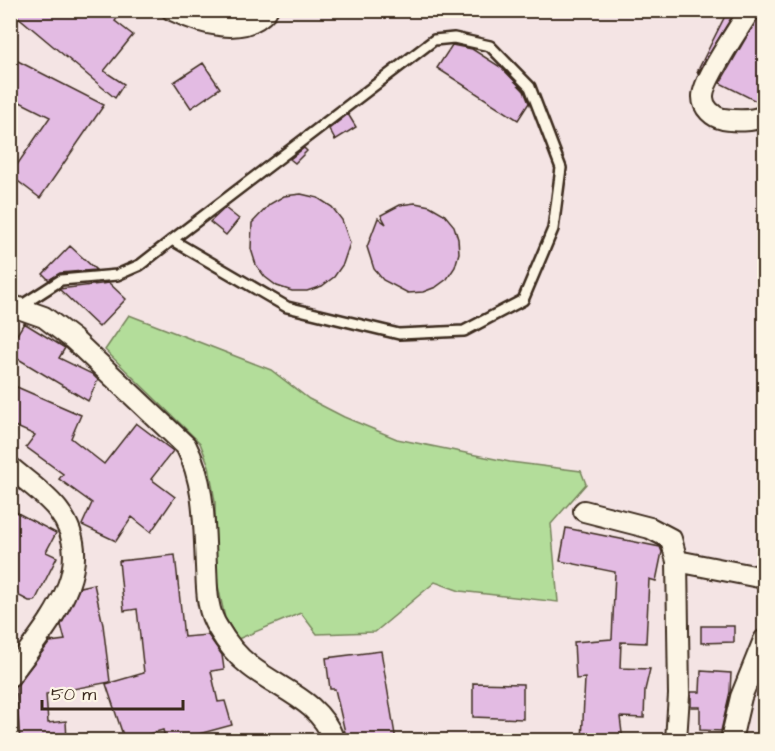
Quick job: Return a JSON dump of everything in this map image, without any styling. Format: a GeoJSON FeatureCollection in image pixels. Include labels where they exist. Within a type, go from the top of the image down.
{"type":"FeatureCollection","features":[{"type":"Feature","properties":{"kind":"street"},"geometry":{"type":"LineString","coordinates":[[172,10],[212,25],[242,26],[267,10]]}},
{"type":"Feature","properties":{"kind":"street"},"geometry":{"type":"LineString","coordinates":[[750,10],[712,73],[702,95],[706,108],[716,117],[738,122],[765,116]]}},
{"type":"Feature","properties":{"kind":"street"},"geometry":{"type":"LineString","coordinates":[[15,306],[44,316],[73,339],[186,446],[196,466],[202,490],[207,598],[216,626],[231,648],[251,666],[311,705],[328,725],[334,741]]}},
{"type":"Feature","properties":{"kind":"street"},"geometry":{"type":"LineString","coordinates":[[10,467],[57,508],[68,524],[73,541],[75,565],[70,586],[59,606],[10,676]]}},
{"type":"Feature","properties":{"kind":"street"},"geometry":{"type":"LineString","coordinates":[[584,511],[650,528],[671,539],[677,561],[680,683],[676,741]]}},
{"type":"Feature","properties":{"kind":"street"},"geometry":{"type":"LineString","coordinates":[[677,561],[765,578]]}},
{"type":"Feature","properties":{"kind":"street"},"geometry":{"type":"LineString","coordinates":[[731,741],[741,697],[765,640]]}},
{"type":"Feature","properties":{"kind":"lane"},"geometry":{"type":"LineString","coordinates":[[15,306],[61,280],[117,275],[140,265],[172,240],[434,40],[454,38],[490,46],[530,87],[561,168],[553,229],[523,300],[464,331],[399,334],[287,307],[172,240]]}},
{"type":"Feature","properties":{"kind":"green space"},"geometry":{"type":"Polygon","coordinates":[[[129,315],[271,370],[309,399],[344,417],[397,439],[510,462],[581,471],[586,484],[551,524],[558,602],[460,591],[435,582],[375,632],[317,634],[301,613],[238,639],[225,618],[216,577],[215,502],[209,466],[200,443],[105,350],[129,315]]]}},
{"type":"Feature","properties":{"kind":"building"},"geometry":{"type":"Polygon","coordinates":[[[10,10],[123,10],[115,21],[133,35],[104,71],[124,84],[115,98],[10,10]]]}},
{"type":"Feature","properties":{"kind":"building"},"geometry":{"type":"Polygon","coordinates":[[[728,10],[736,10],[698,73],[697,72],[728,10]]]}},
{"type":"Feature","properties":{"kind":"building"},"geometry":{"type":"Polygon","coordinates":[[[762,10],[765,10],[765,104],[720,83],[762,10]]]}},
{"type":"Feature","properties":{"kind":"building"},"geometry":{"type":"Polygon","coordinates":[[[452,45],[472,49],[502,68],[524,91],[529,103],[518,120],[437,68],[452,45]]]}},
{"type":"Feature","properties":{"kind":"building"},"geometry":{"type":"Polygon","coordinates":[[[10,57],[104,105],[40,198],[10,175],[50,117],[10,97],[10,57]]]}},
{"type":"Feature","properties":{"kind":"building"},"geometry":{"type":"Polygon","coordinates":[[[203,63],[220,88],[191,108],[174,82],[203,63]]]}},
{"type":"Feature","properties":{"kind":"building"},"geometry":{"type":"Polygon","coordinates":[[[348,114],[356,127],[335,140],[329,129],[348,114]]]}},
{"type":"Feature","properties":{"kind":"building"},"geometry":{"type":"Polygon","coordinates":[[[304,148],[307,151],[295,163],[290,159],[304,148]]]}},
{"type":"Feature","properties":{"kind":"building"},"geometry":{"type":"Polygon","coordinates":[[[301,194],[318,198],[332,207],[342,220],[350,243],[343,264],[334,277],[322,286],[307,291],[292,291],[277,286],[265,277],[256,265],[251,249],[252,223],[270,204],[284,196],[301,194]]]}},
{"type":"Feature","properties":{"kind":"building"},"geometry":{"type":"Polygon","coordinates":[[[415,203],[430,206],[444,214],[454,226],[459,253],[455,267],[447,279],[423,292],[408,293],[383,280],[374,269],[367,247],[378,218],[386,224],[381,215],[400,205],[415,203]]]}},
{"type":"Feature","properties":{"kind":"building"},"geometry":{"type":"Polygon","coordinates":[[[225,208],[239,219],[226,235],[210,222],[225,208]]]}},
{"type":"Feature","properties":{"kind":"building"},"geometry":{"type":"Polygon","coordinates":[[[70,246],[96,270],[60,273],[49,280],[43,274],[70,246]]]}},
{"type":"Feature","properties":{"kind":"building"},"geometry":{"type":"Polygon","coordinates":[[[109,283],[126,299],[99,327],[59,289],[109,283]]]}},
{"type":"Feature","properties":{"kind":"building"},"geometry":{"type":"Polygon","coordinates":[[[24,323],[65,348],[59,358],[92,374],[98,380],[88,401],[10,354],[10,346],[24,323]]]}},
{"type":"Feature","properties":{"kind":"building"},"geometry":{"type":"Polygon","coordinates":[[[10,384],[81,415],[71,438],[104,464],[136,423],[173,451],[151,479],[175,497],[151,532],[132,517],[116,541],[82,525],[92,503],[59,479],[63,474],[26,447],[35,435],[10,424],[10,384]]]}},
{"type":"Feature","properties":{"kind":"building"},"geometry":{"type":"Polygon","coordinates":[[[10,509],[56,533],[46,552],[57,557],[35,601],[29,601],[10,591],[10,509]]]}},
{"type":"Feature","properties":{"kind":"building"},"geometry":{"type":"Polygon","coordinates":[[[566,528],[660,547],[662,552],[656,581],[649,579],[646,643],[621,642],[620,668],[650,669],[645,690],[644,718],[620,717],[623,741],[582,741],[585,678],[576,679],[574,642],[612,639],[615,572],[560,561],[566,528]]]}},
{"type":"Feature","properties":{"kind":"building"},"geometry":{"type":"Polygon","coordinates":[[[175,555],[184,637],[208,635],[222,655],[224,669],[211,671],[218,702],[225,701],[232,725],[173,741],[166,741],[163,730],[125,741],[106,684],[144,673],[137,609],[124,611],[119,561],[175,555]]]}},
{"type":"Feature","properties":{"kind":"building"},"geometry":{"type":"Polygon","coordinates":[[[94,584],[103,625],[110,682],[46,694],[48,723],[66,721],[67,741],[20,741],[16,686],[50,642],[65,640],[61,625],[80,587],[94,584]]]}},
{"type":"Feature","properties":{"kind":"building"},"geometry":{"type":"Polygon","coordinates":[[[701,626],[734,626],[734,642],[701,643],[701,626]]]}},
{"type":"Feature","properties":{"kind":"building"},"geometry":{"type":"Polygon","coordinates":[[[381,651],[396,741],[347,741],[335,689],[330,689],[326,658],[381,651]]]}},
{"type":"Feature","properties":{"kind":"building"},"geometry":{"type":"Polygon","coordinates":[[[701,671],[731,673],[730,692],[721,731],[700,730],[700,707],[691,707],[691,692],[700,692],[701,671]]]}},
{"type":"Feature","properties":{"kind":"building"},"geometry":{"type":"Polygon","coordinates":[[[473,683],[523,684],[523,719],[473,717],[473,683]]]}}]}
